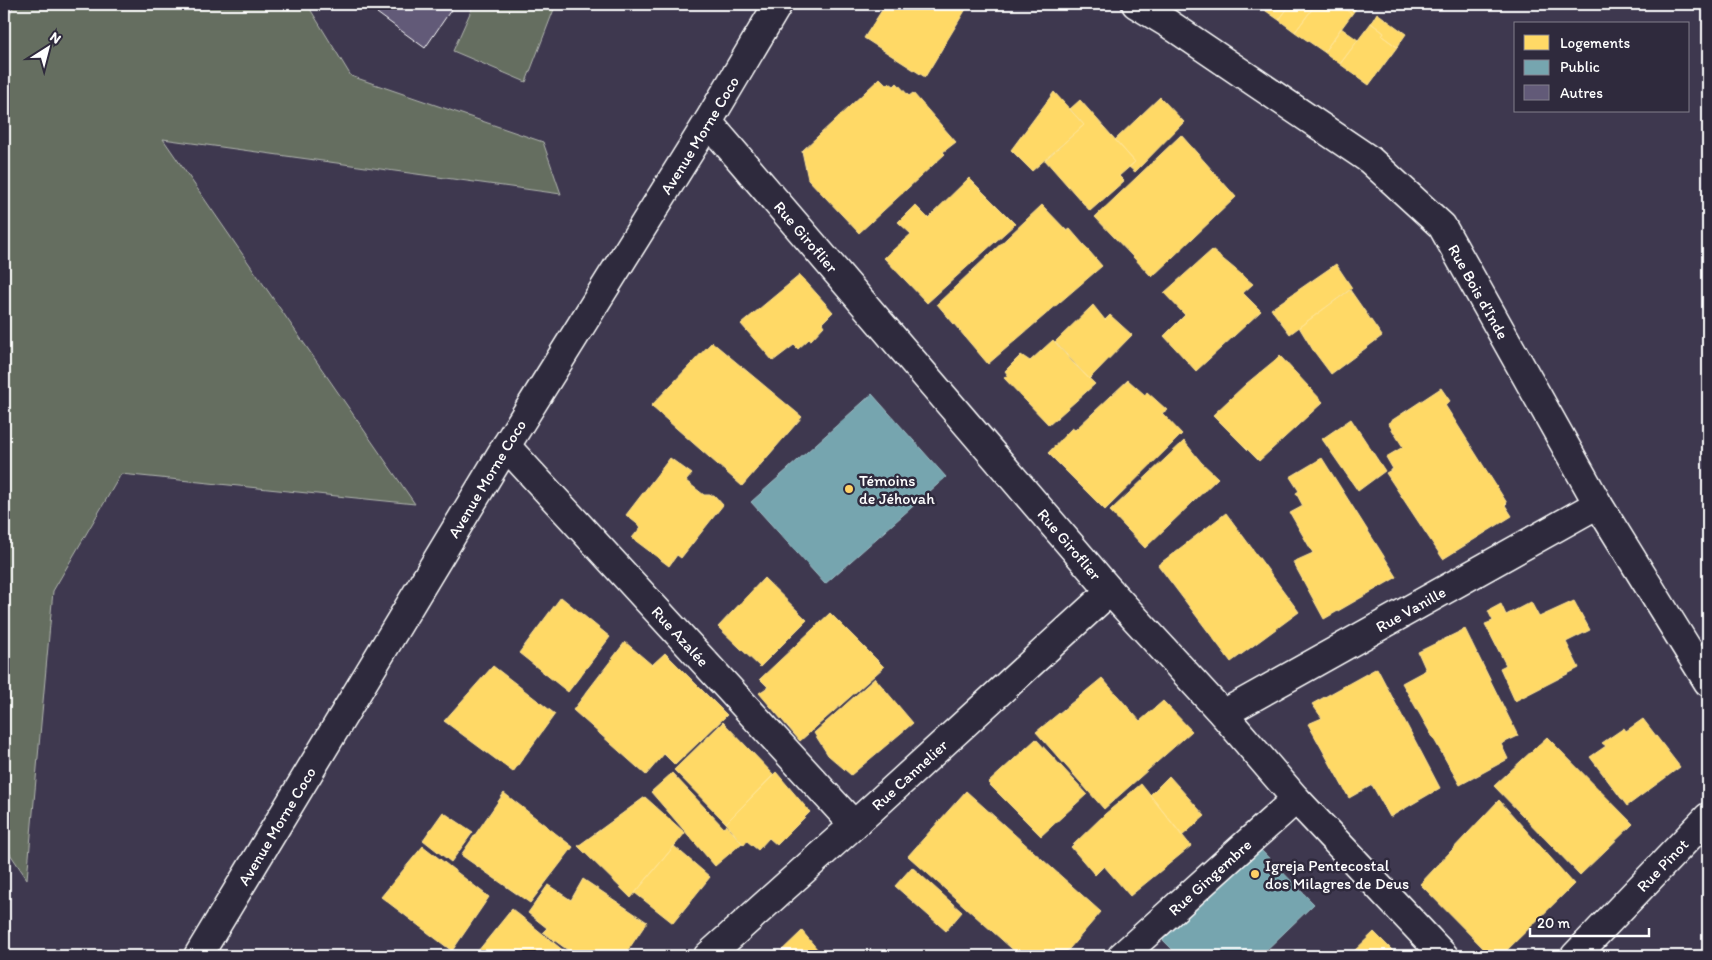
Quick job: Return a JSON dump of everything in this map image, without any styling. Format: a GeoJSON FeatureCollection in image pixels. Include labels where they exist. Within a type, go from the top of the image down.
{"type":"FeatureCollection","features":[{"type":"Feature","properties":{"kind":"street","name":"Avenue Morne Coco"},"geometry":{"type":"LineString","coordinates":[[198,956],[506,446],[708,122],[778,4]]}},
{"type":"Feature","properties":{"kind":"street","name":"Rue Bois d'Inde"},"geometry":{"type":"LineString","coordinates":[[1136,4],[1177,29],[1370,160],[1442,226],[1598,504],[1708,682]]}},
{"type":"Feature","properties":{"kind":"street","name":"Rue Giroflier"},"geometry":{"type":"LineString","coordinates":[[708,122],[1110,591],[1223,714],[1296,799],[1444,956]]}},
{"type":"Feature","properties":{"kind":"street","name":"Rue Azalée"},"geometry":{"type":"LineString","coordinates":[[506,446],[854,826]]}},
{"type":"Feature","properties":{"kind":"street","name":"Rue Vanille"},"geometry":{"type":"LineString","coordinates":[[1223,714],[1598,504]]}},
{"type":"Feature","properties":{"kind":"street","name":"Rue Cannelier"},"geometry":{"type":"LineString","coordinates":[[719,953],[1110,591]]}},
{"type":"Feature","properties":{"kind":"street","name":"Rue Gingembre"},"geometry":{"type":"LineString","coordinates":[[1122,956],[1296,799]]}},
{"type":"Feature","properties":{"kind":"street","name":"Rue Pinot"},"geometry":{"type":"LineString","coordinates":[[1575,956],[1708,817]]}},
{"type":"Feature","properties":{"kind":"green space"},"geometry":{"type":"Polygon","coordinates":[[[14,4],[307,4],[351,76],[543,142],[561,194],[163,139],[415,504],[121,474],[53,591],[27,879],[4,845],[4,30],[14,4]]]}},
{"type":"Feature","properties":{"kind":"green space"},"geometry":{"type":"Polygon","coordinates":[[[474,4],[556,4],[526,82],[453,51],[474,4]]]}},
{"type":"Feature","properties":{"kind":"building: Logements"},"geometry":{"type":"Polygon","coordinates":[[[886,4],[969,4],[925,77],[864,38],[886,4]]]}},
{"type":"Feature","properties":{"kind":"building: Logements"},"geometry":{"type":"Polygon","coordinates":[[[1256,4],[1291,4],[1279,20],[1256,4]]]}},
{"type":"Feature","properties":{"kind":"building: Logements"},"geometry":{"type":"Polygon","coordinates":[[[1291,4],[1307,4],[1313,8],[1295,32],[1279,20],[1291,4]]]}},
{"type":"Feature","properties":{"kind":"building: Logements"},"geometry":{"type":"Polygon","coordinates":[[[1316,4],[1337,4],[1352,14],[1324,52],[1295,32],[1316,4]]]}},
{"type":"Feature","properties":{"kind":"building: Logements"},"geometry":{"type":"Polygon","coordinates":[[[1337,4],[1359,4],[1352,14],[1337,4]]]}},
{"type":"Feature","properties":{"kind":"building: Logements"},"geometry":{"type":"Polygon","coordinates":[[[1377,13],[1406,34],[1397,47],[1382,36],[1384,33],[1371,23],[1377,13]]]}},
{"type":"Feature","properties":{"kind":"building: Logements"},"geometry":{"type":"Polygon","coordinates":[[[1371,23],[1384,33],[1382,36],[1397,47],[1369,85],[1340,64],[1371,23]]]}},
{"type":"Feature","properties":{"kind":"building: Logements"},"geometry":{"type":"Polygon","coordinates":[[[1341,28],[1358,40],[1340,64],[1324,52],[1341,28]]]}},
{"type":"Feature","properties":{"kind":"building: Logements"},"geometry":{"type":"Polygon","coordinates":[[[880,78],[887,85],[890,83],[894,86],[897,83],[909,96],[913,93],[956,142],[943,152],[945,154],[859,233],[808,179],[802,151],[880,78]]]}},
{"type":"Feature","properties":{"kind":"building: Logements"},"geometry":{"type":"Polygon","coordinates":[[[1054,92],[1084,125],[1032,171],[1011,150],[1054,92]]]}},
{"type":"Feature","properties":{"kind":"building: Logements"},"geometry":{"type":"Polygon","coordinates":[[[1160,97],[1184,122],[1135,172],[1129,167],[1135,162],[1115,140],[1160,97]]]}},
{"type":"Feature","properties":{"kind":"building: Logements"},"geometry":{"type":"Polygon","coordinates":[[[1080,100],[1135,162],[1119,176],[1124,181],[1090,211],[1045,160],[1084,125],[1070,109],[1080,100]]]}},
{"type":"Feature","properties":{"kind":"building: Logements"},"geometry":{"type":"Polygon","coordinates":[[[1181,135],[1236,197],[1152,277],[1095,217],[1181,135]]]}},
{"type":"Feature","properties":{"kind":"building: Logements"},"geometry":{"type":"Polygon","coordinates":[[[969,178],[1015,224],[927,303],[884,258],[911,234],[898,222],[915,205],[928,218],[969,178]]]}},
{"type":"Feature","properties":{"kind":"building: Logements"},"geometry":{"type":"Polygon","coordinates":[[[1042,205],[1067,231],[1070,229],[1102,266],[988,364],[937,304],[1042,205]]]}},
{"type":"Feature","properties":{"kind":"building: Logements"},"geometry":{"type":"Polygon","coordinates":[[[1212,250],[1253,284],[1243,293],[1261,311],[1196,371],[1164,336],[1185,315],[1164,293],[1212,250]]]}},
{"type":"Feature","properties":{"kind":"building: Logements"},"geometry":{"type":"Polygon","coordinates":[[[1336,264],[1352,288],[1290,334],[1271,309],[1336,264]]]}},
{"type":"Feature","properties":{"kind":"building: Logements"},"geometry":{"type":"Polygon","coordinates":[[[800,275],[833,312],[822,323],[824,326],[811,340],[809,339],[798,349],[794,345],[773,361],[741,324],[800,275]]]}},
{"type":"Feature","properties":{"kind":"building: Logements"},"geometry":{"type":"Polygon","coordinates":[[[1350,290],[1382,336],[1331,374],[1299,327],[1350,290]]]}},
{"type":"Feature","properties":{"kind":"building: Logements"},"geometry":{"type":"Polygon","coordinates":[[[1093,305],[1105,320],[1110,315],[1132,335],[1089,379],[1055,342],[1093,305]]]}},
{"type":"Feature","properties":{"kind":"building: Logements"},"geometry":{"type":"Polygon","coordinates":[[[1053,340],[1095,384],[1049,425],[1004,378],[1008,375],[1005,371],[1021,355],[1030,361],[1053,340]]]}},
{"type":"Feature","properties":{"kind":"building: Logements"},"geometry":{"type":"Polygon","coordinates":[[[712,342],[802,417],[742,486],[651,406],[712,342]]]}},
{"type":"Feature","properties":{"kind":"building: Logements"},"geometry":{"type":"Polygon","coordinates":[[[1280,356],[1323,402],[1259,461],[1213,415],[1280,356]]]}},
{"type":"Feature","properties":{"kind":"building: Logements"},"geometry":{"type":"Polygon","coordinates":[[[1128,380],[1145,395],[1147,392],[1167,410],[1162,413],[1182,434],[1105,510],[1048,453],[1072,428],[1075,430],[1128,380]]]}},
{"type":"Feature","properties":{"kind":"building: Logements"},"geometry":{"type":"Polygon","coordinates":[[[1441,388],[1450,401],[1445,405],[1507,503],[1505,505],[1512,516],[1443,559],[1386,473],[1393,469],[1386,457],[1403,447],[1388,423],[1441,388]]]}},
{"type":"Feature","properties":{"kind":"building: Logements"},"geometry":{"type":"Polygon","coordinates":[[[1351,419],[1385,471],[1358,491],[1322,439],[1351,419]]]}},
{"type":"Feature","properties":{"kind":"building: Logements"},"geometry":{"type":"Polygon","coordinates":[[[1184,441],[1201,462],[1218,478],[1145,548],[1110,511],[1184,441]]]}},
{"type":"Feature","properties":{"kind":"building: Logements"},"geometry":{"type":"Polygon","coordinates":[[[670,458],[692,474],[686,481],[704,495],[714,495],[723,505],[681,558],[677,555],[669,566],[632,538],[641,527],[626,515],[670,458]]]}},
{"type":"Feature","properties":{"kind":"building: Logements"},"geometry":{"type":"Polygon","coordinates":[[[1322,458],[1397,577],[1324,619],[1293,562],[1313,553],[1290,513],[1303,506],[1296,493],[1299,491],[1290,477],[1322,458]]]}},
{"type":"Feature","properties":{"kind":"building: Logements"},"geometry":{"type":"Polygon","coordinates":[[[1226,513],[1299,612],[1231,662],[1158,565],[1226,513]]]}},
{"type":"Feature","properties":{"kind":"building: Logements"},"geometry":{"type":"Polygon","coordinates":[[[764,578],[807,620],[760,667],[718,627],[764,578]]]}},
{"type":"Feature","properties":{"kind":"building: Logements"},"geometry":{"type":"Polygon","coordinates":[[[561,597],[610,637],[568,692],[519,653],[561,597]]]}},
{"type":"Feature","properties":{"kind":"building: Logements"},"geometry":{"type":"Polygon","coordinates":[[[1574,601],[1590,630],[1566,642],[1579,668],[1515,701],[1500,668],[1506,665],[1485,624],[1493,621],[1488,611],[1501,604],[1506,615],[1531,602],[1539,617],[1574,601]]]}},
{"type":"Feature","properties":{"kind":"building: Logements"},"geometry":{"type":"Polygon","coordinates":[[[830,613],[884,667],[800,741],[759,693],[768,687],[760,679],[830,613]]]}},
{"type":"Feature","properties":{"kind":"building: Logements"},"geometry":{"type":"Polygon","coordinates":[[[1465,629],[1518,736],[1501,744],[1508,759],[1460,785],[1402,683],[1426,670],[1418,652],[1465,629]]]}},
{"type":"Feature","properties":{"kind":"building: Logements"},"geometry":{"type":"Polygon","coordinates":[[[625,642],[652,665],[665,653],[727,715],[675,765],[664,754],[646,775],[573,710],[625,642]]]}},
{"type":"Feature","properties":{"kind":"building: Logements"},"geometry":{"type":"Polygon","coordinates":[[[493,666],[555,714],[513,772],[444,721],[493,666]]]}},
{"type":"Feature","properties":{"kind":"building: Logements"},"geometry":{"type":"Polygon","coordinates":[[[1377,668],[1440,788],[1390,817],[1372,785],[1349,798],[1308,724],[1322,718],[1312,704],[1377,668]]]}},
{"type":"Feature","properties":{"kind":"building: Logements"},"geometry":{"type":"Polygon","coordinates":[[[875,678],[913,723],[851,775],[828,755],[814,733],[875,678]]]}},
{"type":"Feature","properties":{"kind":"building: Logements"},"geometry":{"type":"Polygon","coordinates":[[[1102,678],[1140,721],[1163,701],[1192,731],[1104,809],[1036,732],[1102,678]]]}},
{"type":"Feature","properties":{"kind":"building: Logements"},"geometry":{"type":"Polygon","coordinates":[[[1643,719],[1680,767],[1627,806],[1590,757],[1606,746],[1602,743],[1624,728],[1626,731],[1643,719]]]}},
{"type":"Feature","properties":{"kind":"building: Logements"},"geometry":{"type":"Polygon","coordinates":[[[723,722],[774,775],[726,823],[674,770],[723,722]]]}},
{"type":"Feature","properties":{"kind":"building: Logements"},"geometry":{"type":"Polygon","coordinates":[[[1547,737],[1633,824],[1580,875],[1494,786],[1547,737]]]}},
{"type":"Feature","properties":{"kind":"building: Logements"},"geometry":{"type":"Polygon","coordinates":[[[1036,739],[1087,794],[1041,836],[988,783],[1036,739]]]}},
{"type":"Feature","properties":{"kind":"building: Logements"},"geometry":{"type":"Polygon","coordinates":[[[776,772],[810,812],[777,845],[769,838],[758,850],[747,841],[744,845],[726,823],[776,772]]]}},
{"type":"Feature","properties":{"kind":"building: Logements"},"geometry":{"type":"Polygon","coordinates":[[[672,773],[724,828],[726,825],[742,843],[715,866],[651,792],[672,773]]]}},
{"type":"Feature","properties":{"kind":"building: Logements"},"geometry":{"type":"Polygon","coordinates":[[[1169,776],[1205,816],[1182,836],[1150,795],[1169,776]]]}},
{"type":"Feature","properties":{"kind":"building: Logements"},"geometry":{"type":"Polygon","coordinates":[[[1141,784],[1191,846],[1130,896],[1104,866],[1095,875],[1071,847],[1105,814],[1141,784]]]}},
{"type":"Feature","properties":{"kind":"building: Logements"},"geometry":{"type":"Polygon","coordinates":[[[966,791],[1101,912],[1063,956],[1020,956],[908,856],[966,791]]]}},
{"type":"Feature","properties":{"kind":"building: Logements"},"geometry":{"type":"Polygon","coordinates":[[[504,793],[573,847],[530,903],[461,855],[504,793]]]}},
{"type":"Feature","properties":{"kind":"building: Logements"},"geometry":{"type":"Polygon","coordinates":[[[645,797],[685,833],[631,898],[578,846],[645,797]]]}},
{"type":"Feature","properties":{"kind":"building: Logements"},"geometry":{"type":"Polygon","coordinates":[[[1499,800],[1574,884],[1501,956],[1491,956],[1420,884],[1499,800]]]}},
{"type":"Feature","properties":{"kind":"building: Logements"},"geometry":{"type":"Polygon","coordinates":[[[443,812],[473,832],[451,862],[423,840],[443,812]]]}},
{"type":"Feature","properties":{"kind":"building: Logements"},"geometry":{"type":"Polygon","coordinates":[[[423,846],[489,897],[452,951],[381,897],[423,846]]]}},
{"type":"Feature","properties":{"kind":"building: Logements"},"geometry":{"type":"Polygon","coordinates":[[[674,846],[710,877],[673,923],[635,893],[674,846]]]}},
{"type":"Feature","properties":{"kind":"building: Logements"},"geometry":{"type":"Polygon","coordinates":[[[912,867],[962,912],[946,931],[895,886],[912,867]]]}},
{"type":"Feature","properties":{"kind":"building: Logements"},"geometry":{"type":"Polygon","coordinates":[[[583,879],[647,922],[624,956],[576,956],[543,932],[547,928],[528,913],[548,885],[571,900],[583,879]]]}},
{"type":"Feature","properties":{"kind":"building: Logements"},"geometry":{"type":"Polygon","coordinates":[[[512,909],[570,956],[549,956],[543,952],[539,956],[474,956],[512,909]]]}},
{"type":"Feature","properties":{"kind":"building: Logements"},"geometry":{"type":"Polygon","coordinates":[[[802,931],[823,956],[776,956],[802,931]]]}},
{"type":"Feature","properties":{"kind":"building: Logements"},"geometry":{"type":"Polygon","coordinates":[[[1374,932],[1398,956],[1349,956],[1374,932]]]}},
{"type":"Feature","properties":{"kind":"building: Public","name":"Témoins de Jéhovah"},"geometry":{"type":"Polygon","coordinates":[[[872,394],[946,477],[825,584],[751,502],[872,394]]]}},
{"type":"Feature","properties":{"kind":"building: Public","name":"Igreja Pentecostal dos Milagres de Deus"},"geometry":{"type":"Polygon","coordinates":[[[1256,845],[1314,904],[1260,956],[1179,956],[1161,938],[1256,845]]]}},
{"type":"Feature","properties":{"kind":"building: Autres"},"geometry":{"type":"Polygon","coordinates":[[[383,4],[455,4],[425,48],[377,13],[383,4]]]}},
{"type":"Feature","properties":{"kind":"place","name":"Témoins de Jéhovah"},"geometry":{"type":"Point","coordinates":[849,489]}},
{"type":"Feature","properties":{"kind":"place","name":"Igreja Pentecostal dos Milagres de Deus"},"geometry":{"type":"Point","coordinates":[1255,874]}}]}
